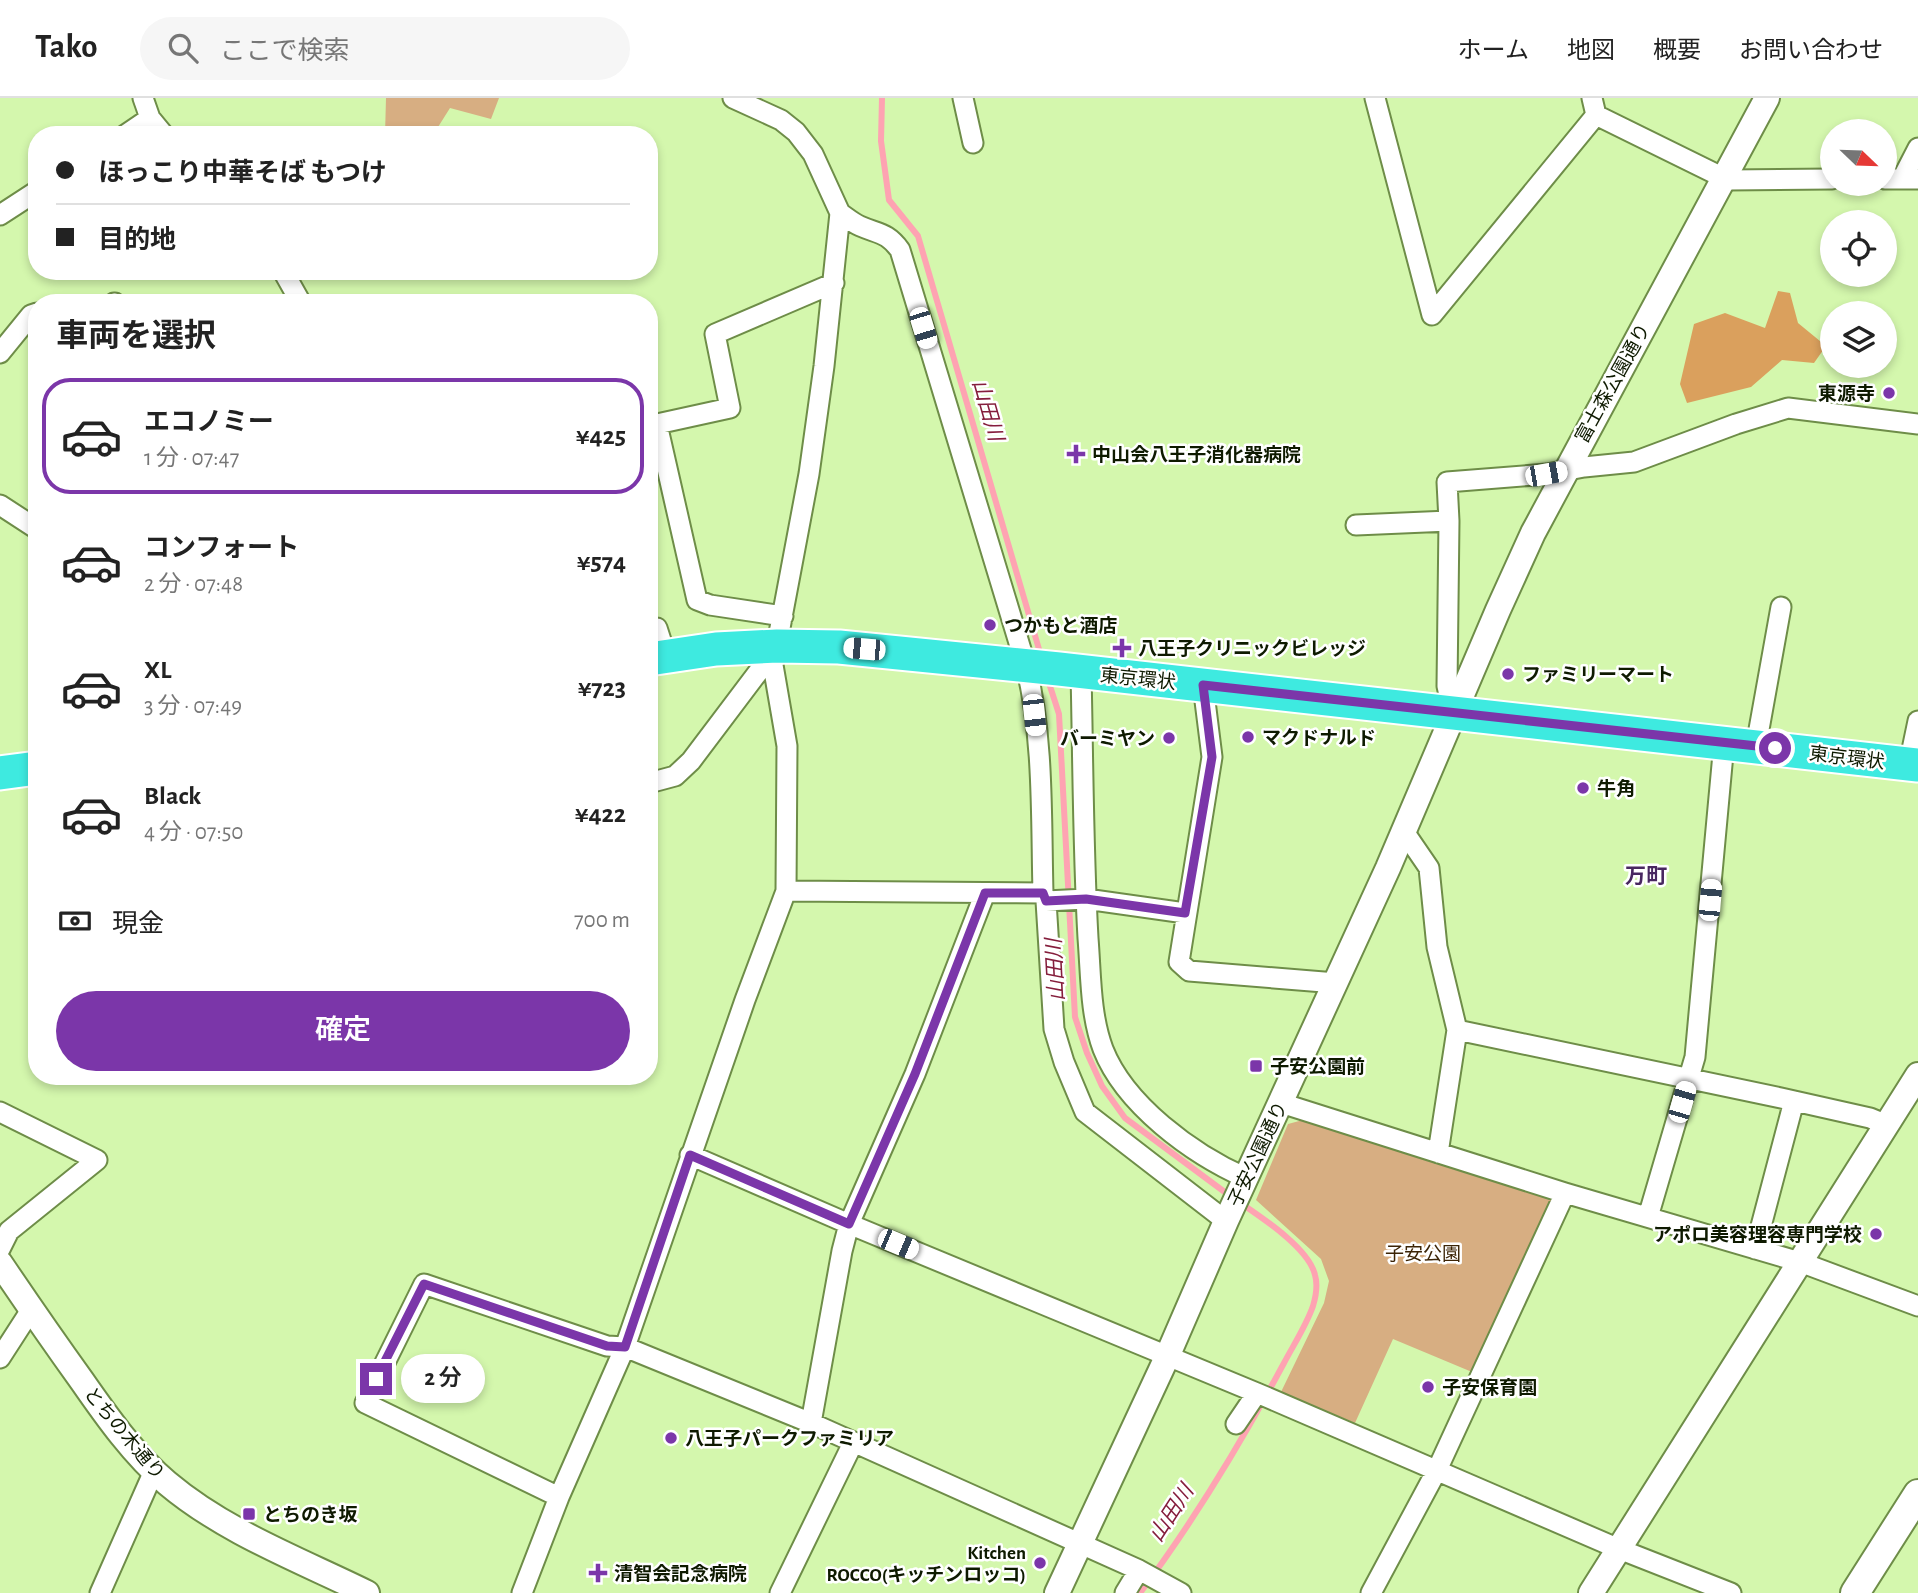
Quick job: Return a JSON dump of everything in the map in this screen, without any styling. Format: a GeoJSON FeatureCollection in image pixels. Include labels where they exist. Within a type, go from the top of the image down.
{"type":"FeatureCollection","features":[{"type":"Feature","properties":{"kind":"highway","name":"東京環状"},"geometry":{"type":"LineString","coordinates":[[658,648],[716,649],[780,631],[839,647],[1913,764]]}},
{"type":"Feature","properties":{"kind":"highway"},"geometry":{"type":"LineString","coordinates":[[0,773],[28,769]]}},
{"type":"Feature","properties":{"kind":"main road"},"geometry":{"type":"LineString","coordinates":[[1855,1593],[1918,1494]]}},
{"type":"Feature","properties":{"kind":"street"},"geometry":{"type":"LineString","coordinates":[[143,98],[150,118],[157,126]]}},
{"type":"Feature","properties":{"kind":"street"},"geometry":{"type":"LineString","coordinates":[[522,1593],[559,1497],[625,1347],[690,1155],[786,891],[787,746],[773,665],[809,474],[834,283],[839,213],[813,154],[796,132],[781,120],[733,98]]}},
{"type":"Feature","properties":{"kind":"street"},"geometry":{"type":"LineString","coordinates":[[963,98],[973,143]]}},
{"type":"Feature","properties":{"kind":"street"},"geometry":{"type":"LineString","coordinates":[[1375,98],[1432,315],[1594,107],[1724,179],[1820,179]]}},
{"type":"Feature","properties":{"kind":"street","name":"富士森公園通り"},"geometry":{"type":"LineString","coordinates":[[1453,713],[1513,577],[1565,471],[1767,98]]}},
{"type":"Feature","properties":{"kind":"street"},"geometry":{"type":"LineString","coordinates":[[138,126],[150,118]]}},
{"type":"Feature","properties":{"kind":"street"},"geometry":{"type":"LineString","coordinates":[[1902,179],[1918,148]]}},
{"type":"Feature","properties":{"kind":"street"},"geometry":{"type":"LineString","coordinates":[[0,215],[28,197]]}},
{"type":"Feature","properties":{"kind":"street"},"geometry":{"type":"LineString","coordinates":[[839,213],[859,226],[884,234],[900,250],[1051,668],[1083,899],[1094,1018],[1103,1049],[1132,1098],[1154,1119],[1221,1167],[1236,1201]]}},
{"type":"Feature","properties":{"kind":"street"},"geometry":{"type":"LineString","coordinates":[[658,424],[730,408],[715,334],[834,283]]}},
{"type":"Feature","properties":{"kind":"street"},"geometry":{"type":"LineString","coordinates":[[0,353],[28,320]]}},
{"type":"Feature","properties":{"kind":"street"},"geometry":{"type":"LineString","coordinates":[[1453,713],[1447,686],[1447,482],[1634,462],[1736,424],[1788,408],[1918,424]]}},
{"type":"Feature","properties":{"kind":"street"},"geometry":{"type":"LineString","coordinates":[[658,428],[697,600],[780,631]]}},
{"type":"Feature","properties":{"kind":"street"},"geometry":{"type":"LineString","coordinates":[[0,505],[28,523]]}},
{"type":"Feature","properties":{"kind":"street"},"geometry":{"type":"LineString","coordinates":[[1356,525],[1449,522]]}},
{"type":"Feature","properties":{"kind":"street"},"geometry":{"type":"LineString","coordinates":[[1648,1217],[1695,1057],[1740,745],[1781,607]]}},
{"type":"Feature","properties":{"kind":"street"},"geometry":{"type":"LineString","coordinates":[[658,781],[675,776],[691,761],[780,631]]}},
{"type":"Feature","properties":{"kind":"street"},"geometry":{"type":"LineString","coordinates":[[1051,668],[1032,688],[1040,770],[1054,1030],[1064,1062],[1085,1112],[1236,1201]]}},
{"type":"Feature","properties":{"kind":"street"},"geometry":{"type":"LineString","coordinates":[[1203,685],[1212,757],[1179,962],[1189,971],[1336,983]]}},
{"type":"Feature","properties":{"kind":"street","name":"子安公園通り"},"geometry":{"type":"LineString","coordinates":[[1057,1593],[1336,983],[1453,713]]}},
{"type":"Feature","properties":{"kind":"street"},"geometry":{"type":"LineString","coordinates":[[1913,764],[1918,720]]}},
{"type":"Feature","properties":{"kind":"street"},"geometry":{"type":"LineString","coordinates":[[1403,830],[1429,869],[1437,947],[1457,1030],[1438,1153]]}},
{"type":"Feature","properties":{"kind":"street"},"geometry":{"type":"LineString","coordinates":[[786,891],[985,893],[1083,899],[1185,913]]}},
{"type":"Feature","properties":{"kind":"street"},"geometry":{"type":"LineString","coordinates":[[811,1423],[849,1224],[915,1074],[985,893]]}},
{"type":"Feature","properties":{"kind":"street"},"geometry":{"type":"LineString","coordinates":[[1457,1030],[1794,1101],[1870,1118],[1887,1125]]}},
{"type":"Feature","properties":{"kind":"street"},"geometry":{"type":"LineString","coordinates":[[1591,1593],[1918,1076]]}},
{"type":"Feature","properties":{"kind":"street"},"geometry":{"type":"LineString","coordinates":[[1755,1249],[1794,1101]]}},
{"type":"Feature","properties":{"kind":"street"},"geometry":{"type":"LineString","coordinates":[[1281,1103],[1564,1193],[1800,1262],[1918,1306]]}},
{"type":"Feature","properties":{"kind":"street"},"geometry":{"type":"LineString","coordinates":[[0,1112],[97,1160],[9,1231],[0,1249]]}},
{"type":"Feature","properties":{"kind":"street"},"geometry":{"type":"LineString","coordinates":[[690,1155],[849,1224],[1258,1393],[1619,1549],[1731,1593]]}},
{"type":"Feature","properties":{"kind":"street"},"geometry":{"type":"LineString","coordinates":[[1371,1593],[1437,1471],[1564,1193]]}},
{"type":"Feature","properties":{"kind":"street","name":"とちの木通り"},"geometry":{"type":"LineString","coordinates":[[0,1263],[102,1410],[167,1483],[205,1511],[368,1593]]}},
{"type":"Feature","properties":{"kind":"street"},"geometry":{"type":"LineString","coordinates":[[559,1497],[365,1403],[424,1284],[607,1346],[625,1347],[811,1423],[1148,1575],[1181,1593]]}},
{"type":"Feature","properties":{"kind":"street"},"geometry":{"type":"LineString","coordinates":[[0,1358],[32,1310]]}},
{"type":"Feature","properties":{"kind":"street"},"geometry":{"type":"LineString","coordinates":[[1236,1424],[1258,1393]]}},
{"type":"Feature","properties":{"kind":"street"},"geometry":{"type":"LineString","coordinates":[[780,1593],[853,1443]]}},
{"type":"Feature","properties":{"kind":"street"},"geometry":{"type":"LineString","coordinates":[[100,1593],[154,1471]]}},
{"type":"Feature","properties":{"kind":"street"},"geometry":{"type":"LineString","coordinates":[[1125,1593],[1148,1575]]}},
{"type":"Feature","properties":{"kind":"green space"},"geometry":{"type":"Polygon","coordinates":[[[386,98],[499,98],[491,119],[450,108],[439,126],[385,126],[386,98]]]}},
{"type":"Feature","properties":{"kind":"green space","name":"子安公園"},"geometry":{"type":"Polygon","coordinates":[[[1303,1120],[1553,1197],[1472,1372],[1393,1339],[1355,1423],[1281,1392],[1324,1303],[1329,1281],[1321,1259],[1256,1200],[1288,1124],[1303,1120]]]}},
{"type":"Feature","properties":{"kind":"shaded area"},"geometry":{"type":"Polygon","coordinates":[[[1778,291],[1790,293],[1798,323],[1820,341],[1820,354],[1814,363],[1782,360],[1751,387],[1687,403],[1680,384],[1694,324],[1725,313],[1765,328],[1778,291]]]}},
{"type":"Feature","properties":{"kind":"waterway","name":"山田川"},"geometry":{"type":"LineString","coordinates":[[882,98],[881,141],[889,200],[918,236],[1041,656]]}},
{"type":"Feature","properties":{"kind":"waterway","name":"山田川"},"geometry":{"type":"LineString","coordinates":[[1048,680],[1059,714],[1075,1017],[1087,1053],[1102,1086],[1125,1118],[1230,1196]]}},
{"type":"Feature","properties":{"kind":"waterway","name":"山田川"},"geometry":{"type":"LineString","coordinates":[[1140,1593],[1198,1510],[1234,1452],[1300,1335],[1314,1302],[1316,1279],[1304,1254],[1283,1234],[1239,1202]]}},
{"type":"Feature","properties":{"kind":"place","name":"東源寺"},"geometry":{"type":"Point","coordinates":[1889,393]}},
{"type":"Feature","properties":{"kind":"place","name":"中山会八王子消化器病院"},"geometry":{"type":"Point","coordinates":[1076,454]}},
{"type":"Feature","properties":{"kind":"place","name":"つかもと酒店"},"geometry":{"type":"Point","coordinates":[990,625]}},
{"type":"Feature","properties":{"kind":"place","name":"八王子クリニックビレッジ"},"geometry":{"type":"Point","coordinates":[1122,648]}},
{"type":"Feature","properties":{"kind":"place","name":"ファミリーマート"},"geometry":{"type":"Point","coordinates":[1508,674]}},
{"type":"Feature","properties":{"kind":"place","name":"マクドナルド"},"geometry":{"type":"Point","coordinates":[1248,737]}},
{"type":"Feature","properties":{"kind":"place","name":"バーミヤン"},"geometry":{"type":"Point","coordinates":[1169,738]}},
{"type":"Feature","properties":{"kind":"place","name":"牛角"},"geometry":{"type":"Point","coordinates":[1583,788]}},
{"type":"Feature","properties":{"kind":"place","name":"子安公園前"},"geometry":{"type":"Point","coordinates":[1256,1066]}},
{"type":"Feature","properties":{"kind":"place","name":"アポロ美容理容専門学校"},"geometry":{"type":"Point","coordinates":[1876,1234]}},
{"type":"Feature","properties":{"kind":"place","name":"子安保育園"},"geometry":{"type":"Point","coordinates":[1428,1387]}},
{"type":"Feature","properties":{"kind":"place","name":"八王子パークファミリア"},"geometry":{"type":"Point","coordinates":[671,1438]}},
{"type":"Feature","properties":{"kind":"place","name":"とちのき坂"},"geometry":{"type":"Point","coordinates":[249,1514]}},
{"type":"Feature","properties":{"kind":"place","name":"Kitchen ROCCO(キッチンロッコ)"},"geometry":{"type":"Point","coordinates":[1040,1563]}},
{"type":"Feature","properties":{"kind":"place","name":"清智会記念病院"},"geometry":{"type":"Point","coordinates":[598,1573]}},
{"type":"Feature","properties":{"kind":"district","name":"万町"},"geometry":{"type":"Point","coordinates":[1646,876]}},
{"type":"Feature","properties":{"kind":"route"},"geometry":{"type":"LineString","coordinates":[[376,1379],[424,1284],[607,1346],[625,1347],[690,1155],[849,1224],[915,1074],[985,893],[1043,893],[1046,901],[1086,899],[1185,913],[1212,757],[1203,685],[1775,748]]}}]}
